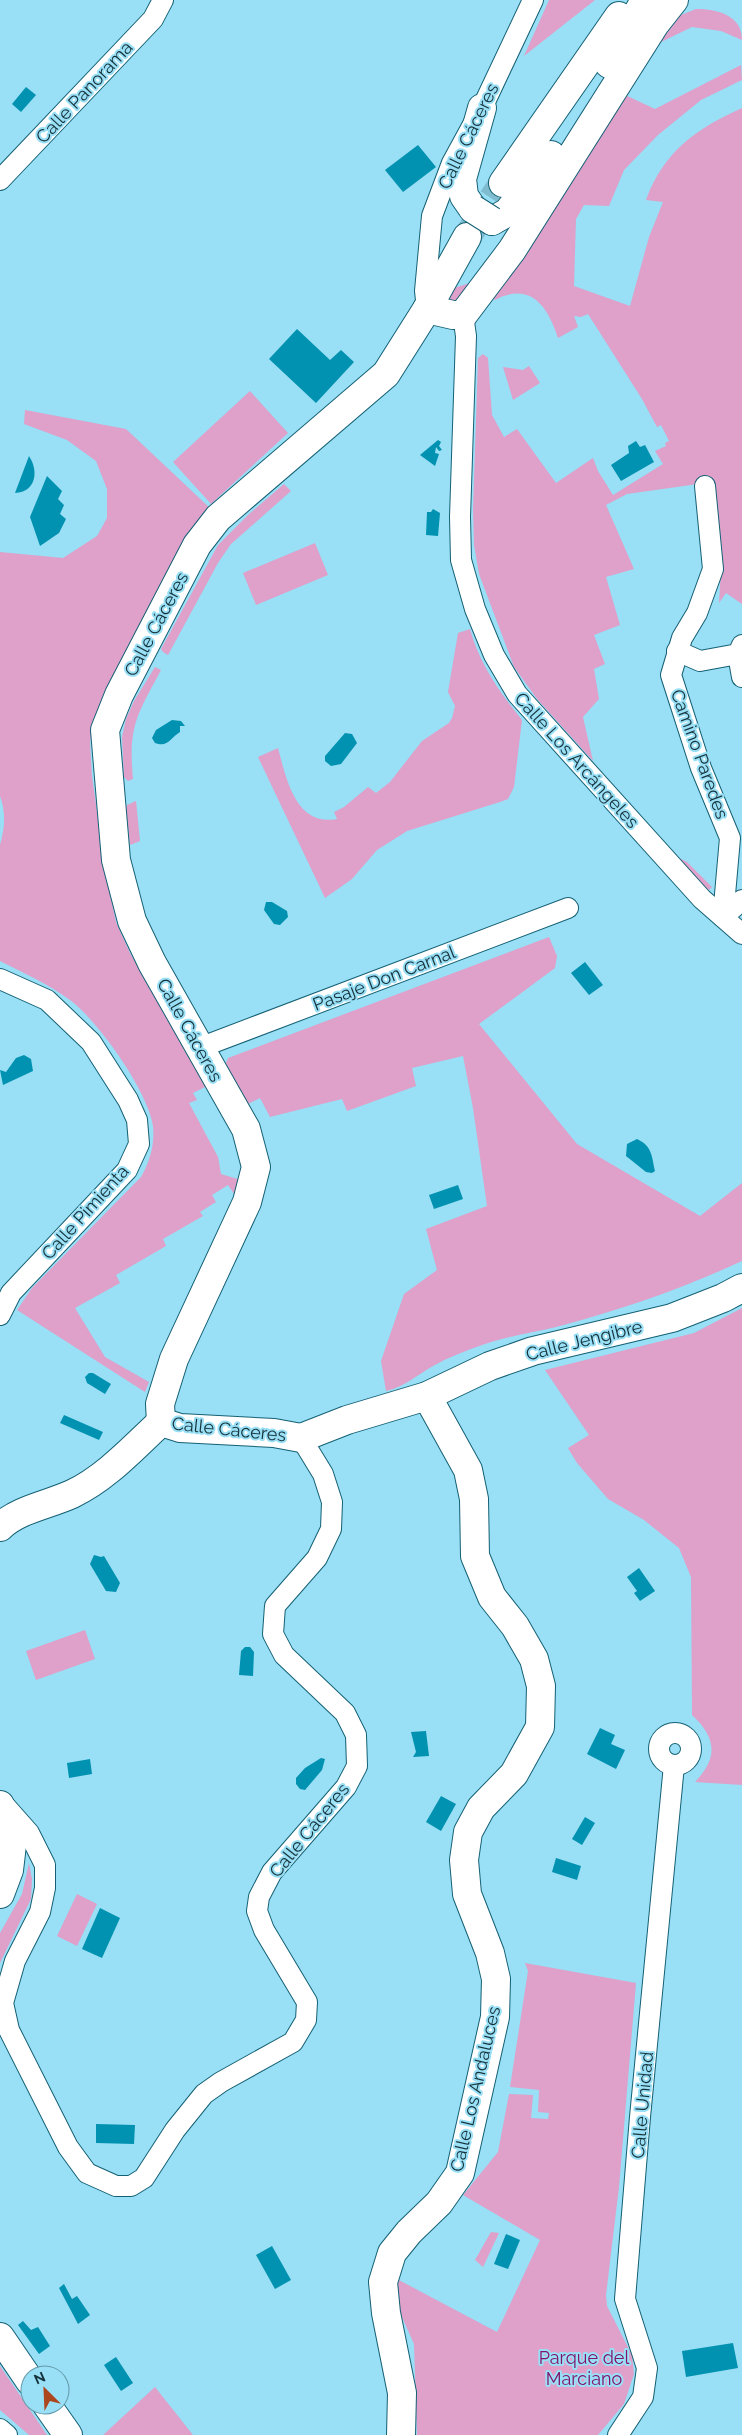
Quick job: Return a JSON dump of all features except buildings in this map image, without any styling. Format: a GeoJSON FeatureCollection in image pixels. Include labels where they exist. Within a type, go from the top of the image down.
{"type":"FeatureCollection","features":[{"type":"Feature","properties":{"kind":"main road"},"geometry":{"type":"LineString","coordinates":[[503,183],[630,0]]}},
{"type":"Feature","properties":{"kind":"main road"},"geometry":{"type":"LineString","coordinates":[[482,108],[462,179],[464,196],[482,215],[508,212],[528,189],[608,66],[645,0]]}},
{"type":"Feature","properties":{"kind":"main road"},"geometry":{"type":"LineString","coordinates":[[608,66],[662,0]]}},
{"type":"Feature","properties":{"kind":"main road"},"geometry":{"type":"LineString","coordinates":[[467,238],[427,309],[453,315],[463,315],[512,250],[655,24],[674,0]]}},
{"type":"Feature","properties":{"kind":"main road","name":"Calle Cáceres"},"geometry":{"type":"LineString","coordinates":[[301,1438],[274,1433],[180,1428],[161,1422],[160,1404],[174,1359],[247,1202],[256,1168],[246,1129],[152,963],[132,921],[116,860],[105,730],[119,695],[197,545],[218,518],[386,374],[427,309]]}},
{"type":"Feature","properties":{"kind":"main road","name":"Calle Jengibre"},"geometry":{"type":"LineString","coordinates":[[427,1396],[490,1366],[524,1354],[672,1318],[723,1298],[742,1288]]}},
{"type":"Feature","properties":{"kind":"main road"},"geometry":{"type":"LineString","coordinates":[[301,1438],[347,1420],[427,1396]]}},
{"type":"Feature","properties":{"kind":"main road","name":"Calle Los Andaluces"},"geometry":{"type":"LineString","coordinates":[[401,2435],[402,2393],[386,2313],[383,2282],[392,2253],[409,2232],[439,2203],[460,2173],[496,2017],[496,1979],[490,1953],[467,1894],[464,1860],[468,1832],[481,1808],[514,1774],[540,1727],[541,1686],[534,1658],[516,1626],[492,1597],[476,1556],[474,1499],[468,1470],[427,1396]]}},
{"type":"Feature","properties":{"kind":"main road"},"geometry":{"type":"LineString","coordinates":[[0,1527],[10,1518],[73,1494],[103,1475],[161,1422]]}},
{"type":"Feature","properties":{"kind":"main road"},"geometry":{"type":"LineString","coordinates":[[0,1805],[13,1836],[9,1870],[0,1894]]}},
{"type":"Feature","properties":{"kind":"main road"},"geometry":{"type":"LineString","coordinates":[[0,2337],[20,2366]]}},
{"type":"Feature","properties":{"kind":"main road"},"geometry":{"type":"LineString","coordinates":[[54,2415],[68,2435]]}},
{"type":"Feature","properties":{"kind":"street","name":"Calle Panorama"},"geometry":{"type":"LineString","coordinates":[[0,180],[153,18],[163,0]]}},
{"type":"Feature","properties":{"kind":"street","name":"Calle Cáceres"},"geometry":{"type":"LineString","coordinates":[[427,309],[425,291],[432,216],[452,163],[482,108],[532,0]]}},
{"type":"Feature","properties":{"kind":"street","name":"Calle Los Arcángeles"},"geometry":{"type":"LineString","coordinates":[[463,315],[466,336],[460,517],[461,560],[476,609],[494,655],[517,694],[702,898],[742,934]]}},
{"type":"Feature","properties":{"kind":"street","name":"Camino Paredes"},"geometry":{"type":"LineString","coordinates":[[705,486],[714,570],[697,613],[682,638],[671,675],[701,768],[730,838],[723,917]]}},
{"type":"Feature","properties":{"kind":"street"},"geometry":{"type":"LineString","coordinates":[[678,651],[700,661],[740,649],[742,677]]}},
{"type":"Feature","properties":{"kind":"street"},"geometry":{"type":"LineString","coordinates":[[723,917],[742,900]]}},
{"type":"Feature","properties":{"kind":"street","name":"Pasaje Don Carnal"},"geometry":{"type":"LineString","coordinates":[[200,1048],[568,908]]}},
{"type":"Feature","properties":{"kind":"street","name":"Calle Pimienta"},"geometry":{"type":"LineString","coordinates":[[0,979],[47,1000],[91,1042],[128,1100],[137,1120],[139,1144],[127,1170],[11,1293],[0,1315]]}},
{"type":"Feature","properties":{"kind":"street","name":"Calle Cáceres"},"geometry":{"type":"LineString","coordinates":[[0,1800],[29,1833],[45,1865],[45,1888],[40,1912],[15,1961],[3,2004],[9,2030],[68,2147],[87,2173],[116,2186],[131,2186],[144,2178],[175,2130],[204,2094],[221,2082],[293,2042],[306,2020],[307,2002],[264,1930],[257,1911],[259,1898],[272,1872],[346,1787],[357,1766],[356,1735],[345,1713],[284,1656],[273,1634],[275,1606],[317,1558],[331,1529],[332,1502],[324,1474],[301,1438]]}},
{"type":"Feature","properties":{"kind":"street","name":"Calle Unidad"},"geometry":{"type":"LineString","coordinates":[[618,2435],[643,2396],[647,2368],[625,2298],[674,1766]]}},
{"type":"Feature","properties":{"kind":"street"},"geometry":{"type":"LineString","coordinates":[[0,2429],[7,2435]]}},
{"type":"Feature","properties":{"kind":"green space"},"geometry":{"type":"Polygon","coordinates":[[[549,0],[595,0],[524,56],[549,0]]]}},
{"type":"Feature","properties":{"kind":"green space"},"geometry":{"type":"Polygon","coordinates":[[[696,9],[720,12],[733,19],[741,31],[742,40],[721,31],[692,27],[659,43],[681,15],[696,9]]]}},
{"type":"Feature","properties":{"kind":"green space"},"geometry":{"type":"Polygon","coordinates":[[[741,65],[742,80],[701,100],[658,135],[624,170],[609,206],[584,205],[576,219],[574,286],[630,306],[649,237],[663,202],[646,200],[653,183],[672,155],[696,133],[742,108],[742,604],[726,593],[719,603],[721,569],[712,482],[627,494],[606,505],[634,569],[606,577],[620,625],[594,635],[605,664],[594,669],[599,699],[583,717],[593,761],[537,699],[514,667],[479,574],[474,545],[473,509],[478,358],[483,354],[488,358],[492,415],[504,437],[517,429],[556,483],[593,458],[598,471],[613,495],[663,464],[655,451],[666,446],[665,443],[669,441],[661,425],[657,427],[642,399],[588,314],[581,317],[574,316],[578,327],[558,338],[549,316],[536,300],[519,294],[508,295],[495,300],[487,293],[623,94],[655,109],[741,65]]]}},
{"type":"Feature","properties":{"kind":"green space"},"geometry":{"type":"Polygon","coordinates":[[[479,280],[459,304],[442,305],[448,290],[479,280]]]}},
{"type":"Feature","properties":{"kind":"green space"},"geometry":{"type":"Polygon","coordinates":[[[529,366],[540,383],[513,400],[503,367],[523,370],[529,366]]]}},
{"type":"Feature","properties":{"kind":"green space"},"geometry":{"type":"Polygon","coordinates":[[[250,391],[288,433],[211,504],[173,462],[250,391]]]}},
{"type":"Feature","properties":{"kind":"green space"},"geometry":{"type":"Polygon","coordinates":[[[25,410],[126,429],[212,510],[172,567],[112,677],[95,716],[90,742],[92,776],[106,876],[116,922],[130,953],[207,1086],[193,1093],[197,1100],[189,1103],[218,1157],[221,1174],[244,1181],[237,1198],[228,1185],[212,1195],[216,1202],[200,1212],[203,1216],[163,1239],[166,1246],[116,1275],[120,1283],[75,1308],[105,1357],[149,1382],[145,1392],[17,1310],[32,1288],[141,1177],[147,1165],[153,1139],[153,1126],[142,1094],[120,1058],[94,1024],[62,994],[0,961],[0,845],[4,820],[0,796],[0,552],[63,558],[97,536],[107,518],[107,489],[96,461],[67,440],[24,424],[25,410]]]}},
{"type":"Feature","properties":{"kind":"green space"},"geometry":{"type":"Polygon","coordinates":[[[284,484],[291,491],[231,544],[218,563],[168,655],[163,652],[161,649],[218,545],[248,515],[284,484]]]}},
{"type":"Feature","properties":{"kind":"green space"},"geometry":{"type":"Polygon","coordinates":[[[315,543],[328,575],[256,605],[243,573],[315,543]]]}},
{"type":"Feature","properties":{"kind":"green space"},"geometry":{"type":"Polygon","coordinates":[[[470,629],[479,654],[491,677],[522,720],[514,787],[508,799],[407,831],[377,850],[352,879],[325,898],[258,757],[278,748],[289,785],[302,808],[311,815],[323,819],[337,819],[334,812],[344,807],[368,787],[376,793],[390,782],[422,741],[449,723],[455,706],[448,692],[458,633],[470,629]]]}},
{"type":"Feature","properties":{"kind":"green space"},"geometry":{"type":"Polygon","coordinates":[[[155,667],[161,670],[136,721],[132,746],[133,779],[128,781],[124,777],[122,737],[126,719],[134,701],[155,667]]]}},
{"type":"Feature","properties":{"kind":"green space"},"geometry":{"type":"Polygon","coordinates":[[[136,801],[140,841],[130,845],[126,808],[127,805],[136,801]]]}},
{"type":"Feature","properties":{"kind":"green space"},"geometry":{"type":"Polygon","coordinates":[[[675,856],[687,862],[712,887],[709,890],[701,885],[675,856]]]}},
{"type":"Feature","properties":{"kind":"green space"},"geometry":{"type":"Polygon","coordinates":[[[549,937],[557,956],[555,968],[479,1024],[577,1144],[700,1216],[742,1183],[742,1261],[674,1290],[627,1306],[556,1327],[494,1341],[472,1349],[433,1366],[405,1384],[386,1391],[381,1361],[404,1294],[437,1270],[426,1229],[487,1206],[473,1108],[463,1056],[412,1068],[416,1086],[347,1111],[342,1099],[270,1117],[260,1098],[248,1104],[225,1065],[228,1058],[549,937]]]}},
{"type":"Feature","properties":{"kind":"green space"},"geometry":{"type":"Polygon","coordinates":[[[742,1308],[742,1785],[695,1782],[708,1765],[712,1748],[706,1732],[692,1715],[691,1577],[679,1548],[644,1520],[608,1499],[577,1463],[568,1448],[589,1435],[545,1370],[694,1333],[742,1308]]]}},
{"type":"Feature","properties":{"kind":"green space"},"geometry":{"type":"Polygon","coordinates":[[[85,1630],[95,1659],[36,1680],[26,1651],[85,1630]]]}},
{"type":"Feature","properties":{"kind":"green space"},"geometry":{"type":"Polygon","coordinates":[[[29,1863],[32,1879],[31,1899],[0,1963],[0,1933],[22,1894],[29,1863]]]}},
{"type":"Feature","properties":{"kind":"green space"},"geometry":{"type":"Polygon","coordinates":[[[77,1894],[97,1904],[77,1946],[57,1936],[77,1894]]]}},
{"type":"Feature","properties":{"kind":"green space","name":"Parque del Marciano"},"geometry":{"type":"Polygon","coordinates":[[[525,1963],[636,1983],[619,2187],[606,2295],[607,2306],[632,2355],[634,2374],[624,2404],[598,2435],[417,2435],[414,2344],[397,2306],[395,2278],[497,2332],[540,2240],[463,2195],[498,2152],[509,2094],[533,2095],[531,2118],[548,2119],[549,2113],[538,2112],[539,2090],[510,2087],[528,1971],[525,1963]]]}},
{"type":"Feature","properties":{"kind":"green space"},"geometry":{"type":"Polygon","coordinates":[[[491,2232],[499,2233],[483,2267],[475,2260],[491,2232]]]}},
{"type":"Feature","properties":{"kind":"green space"},"geometry":{"type":"Polygon","coordinates":[[[0,2366],[20,2395],[20,2415],[33,2415],[47,2435],[29,2435],[0,2410],[0,2366]]]}},
{"type":"Feature","properties":{"kind":"green space"},"geometry":{"type":"Polygon","coordinates":[[[155,2387],[193,2435],[103,2435],[155,2387]]]}},
{"type":"Feature","properties":{"kind":"water"},"geometry":{"type":"Polygon","coordinates":[[[26,87],[36,95],[21,112],[12,104],[26,87]]]}},
{"type":"Feature","properties":{"kind":"water"},"geometry":{"type":"Polygon","coordinates":[[[418,145],[436,167],[403,192],[385,170],[418,145]]]}},
{"type":"Feature","properties":{"kind":"water"},"geometry":{"type":"Polygon","coordinates":[[[297,329],[330,360],[341,350],[354,362],[316,403],[269,359],[297,329]]]}},
{"type":"Feature","properties":{"kind":"water"},"geometry":{"type":"Polygon","coordinates":[[[438,440],[441,442],[439,446],[442,450],[439,451],[436,447],[435,453],[439,454],[435,466],[420,455],[438,440]]]}},
{"type":"Feature","properties":{"kind":"water"},"geometry":{"type":"Polygon","coordinates":[[[636,441],[640,447],[645,445],[654,462],[621,481],[611,465],[629,453],[628,446],[636,441]]]}},
{"type":"Feature","properties":{"kind":"water"},"geometry":{"type":"Polygon","coordinates":[[[29,456],[34,468],[34,480],[27,489],[15,493],[29,456]]]}},
{"type":"Feature","properties":{"kind":"water"},"geometry":{"type":"Polygon","coordinates":[[[47,476],[62,491],[58,499],[64,505],[60,514],[66,519],[59,533],[40,546],[30,517],[47,476]]]}},
{"type":"Feature","properties":{"kind":"water"},"geometry":{"type":"Polygon","coordinates":[[[433,509],[440,513],[438,536],[426,535],[427,512],[431,512],[433,509]]]}},
{"type":"Feature","properties":{"kind":"water"},"geometry":{"type":"Polygon","coordinates":[[[172,720],[181,721],[185,726],[180,726],[180,732],[166,743],[155,743],[152,738],[156,730],[172,720]]]}},
{"type":"Feature","properties":{"kind":"water"},"geometry":{"type":"Polygon","coordinates":[[[345,733],[352,734],[357,743],[341,764],[331,766],[325,761],[325,756],[345,733]]]}},
{"type":"Feature","properties":{"kind":"water"},"geometry":{"type":"Polygon","coordinates":[[[266,902],[272,902],[287,911],[288,917],[280,925],[274,924],[264,910],[266,902]]]}},
{"type":"Feature","properties":{"kind":"water"},"geometry":{"type":"Polygon","coordinates":[[[585,962],[603,985],[589,995],[571,973],[585,962]]]}},
{"type":"Feature","properties":{"kind":"water"},"geometry":{"type":"Polygon","coordinates":[[[24,1055],[31,1059],[33,1071],[3,1085],[0,1070],[6,1072],[16,1058],[24,1055]]]}},
{"type":"Feature","properties":{"kind":"water"},"geometry":{"type":"Polygon","coordinates":[[[637,1139],[646,1145],[651,1153],[655,1171],[652,1173],[646,1172],[626,1156],[627,1144],[637,1139]]]}},
{"type":"Feature","properties":{"kind":"water"},"geometry":{"type":"Polygon","coordinates":[[[458,1185],[463,1199],[434,1209],[429,1195],[458,1185]]]}},
{"type":"Feature","properties":{"kind":"water"},"geometry":{"type":"Polygon","coordinates":[[[89,1373],[93,1373],[111,1384],[105,1394],[87,1383],[85,1377],[89,1373]]]}},
{"type":"Feature","properties":{"kind":"water"},"geometry":{"type":"Polygon","coordinates":[[[64,1415],[103,1432],[99,1440],[60,1423],[64,1415]]]}},
{"type":"Feature","properties":{"kind":"water"},"geometry":{"type":"Polygon","coordinates":[[[94,1555],[104,1556],[120,1583],[116,1592],[106,1591],[90,1564],[94,1555]]]}},
{"type":"Feature","properties":{"kind":"water"},"geometry":{"type":"Polygon","coordinates":[[[639,1568],[655,1591],[640,1601],[634,1593],[637,1591],[627,1577],[639,1568]]]}},
{"type":"Feature","properties":{"kind":"water"},"geometry":{"type":"Polygon","coordinates":[[[245,1647],[250,1647],[254,1652],[253,1676],[239,1675],[241,1651],[245,1647]]]}},
{"type":"Feature","properties":{"kind":"water"},"geometry":{"type":"Polygon","coordinates":[[[600,1728],[615,1735],[611,1744],[625,1750],[616,1769],[587,1754],[600,1728]]]}},
{"type":"Feature","properties":{"kind":"water"},"geometry":{"type":"Polygon","coordinates":[[[426,1731],[429,1756],[413,1757],[416,1752],[411,1732],[426,1731]]]}},
{"type":"Feature","properties":{"kind":"water"},"geometry":{"type":"Polygon","coordinates":[[[321,1758],[325,1759],[322,1770],[305,1790],[300,1789],[296,1784],[296,1778],[305,1768],[321,1758]]]}},
{"type":"Feature","properties":{"kind":"water"},"geometry":{"type":"Polygon","coordinates":[[[90,1759],[92,1774],[69,1778],[67,1763],[90,1759]]]}},
{"type":"Feature","properties":{"kind":"water"},"geometry":{"type":"Polygon","coordinates":[[[441,1796],[456,1804],[441,1831],[426,1822],[441,1796]]]}},
{"type":"Feature","properties":{"kind":"water"},"geometry":{"type":"Polygon","coordinates":[[[585,1817],[595,1823],[582,1845],[572,1839],[585,1817]]]}},
{"type":"Feature","properties":{"kind":"water"},"geometry":{"type":"Polygon","coordinates":[[[556,1858],[581,1866],[577,1880],[552,1872],[556,1858]]]}},
{"type":"Feature","properties":{"kind":"water"},"geometry":{"type":"Polygon","coordinates":[[[100,1908],[120,1918],[102,1958],[82,1949],[100,1908]]]}},
{"type":"Feature","properties":{"kind":"water"},"geometry":{"type":"Polygon","coordinates":[[[96,2124],[135,2125],[134,2144],[96,2143],[96,2124]]]}},
{"type":"Feature","properties":{"kind":"water"},"geometry":{"type":"Polygon","coordinates":[[[506,2234],[520,2240],[508,2269],[494,2264],[506,2234]]]}},
{"type":"Feature","properties":{"kind":"water"},"geometry":{"type":"Polygon","coordinates":[[[272,2246],[291,2280],[275,2289],[256,2255],[272,2246]]]}},
{"type":"Feature","properties":{"kind":"water"},"geometry":{"type":"Polygon","coordinates":[[[64,2284],[72,2299],[77,2296],[90,2315],[78,2324],[59,2288],[64,2284]]]}},
{"type":"Feature","properties":{"kind":"water"},"geometry":{"type":"Polygon","coordinates":[[[23,2321],[31,2330],[38,2327],[50,2346],[39,2354],[18,2325],[23,2321]]]}},
{"type":"Feature","properties":{"kind":"water"},"geometry":{"type":"Polygon","coordinates":[[[733,2343],[738,2368],[686,2377],[682,2351],[733,2343]]]}},
{"type":"Feature","properties":{"kind":"water"},"geometry":{"type":"Polygon","coordinates":[[[116,2357],[133,2383],[121,2391],[104,2365],[116,2357]]]}},
{"type":"Feature","properties":{"kind":"tunnel"},"geometry":{"type":"LineString","coordinates":[[469,234],[503,183]]}}]}
